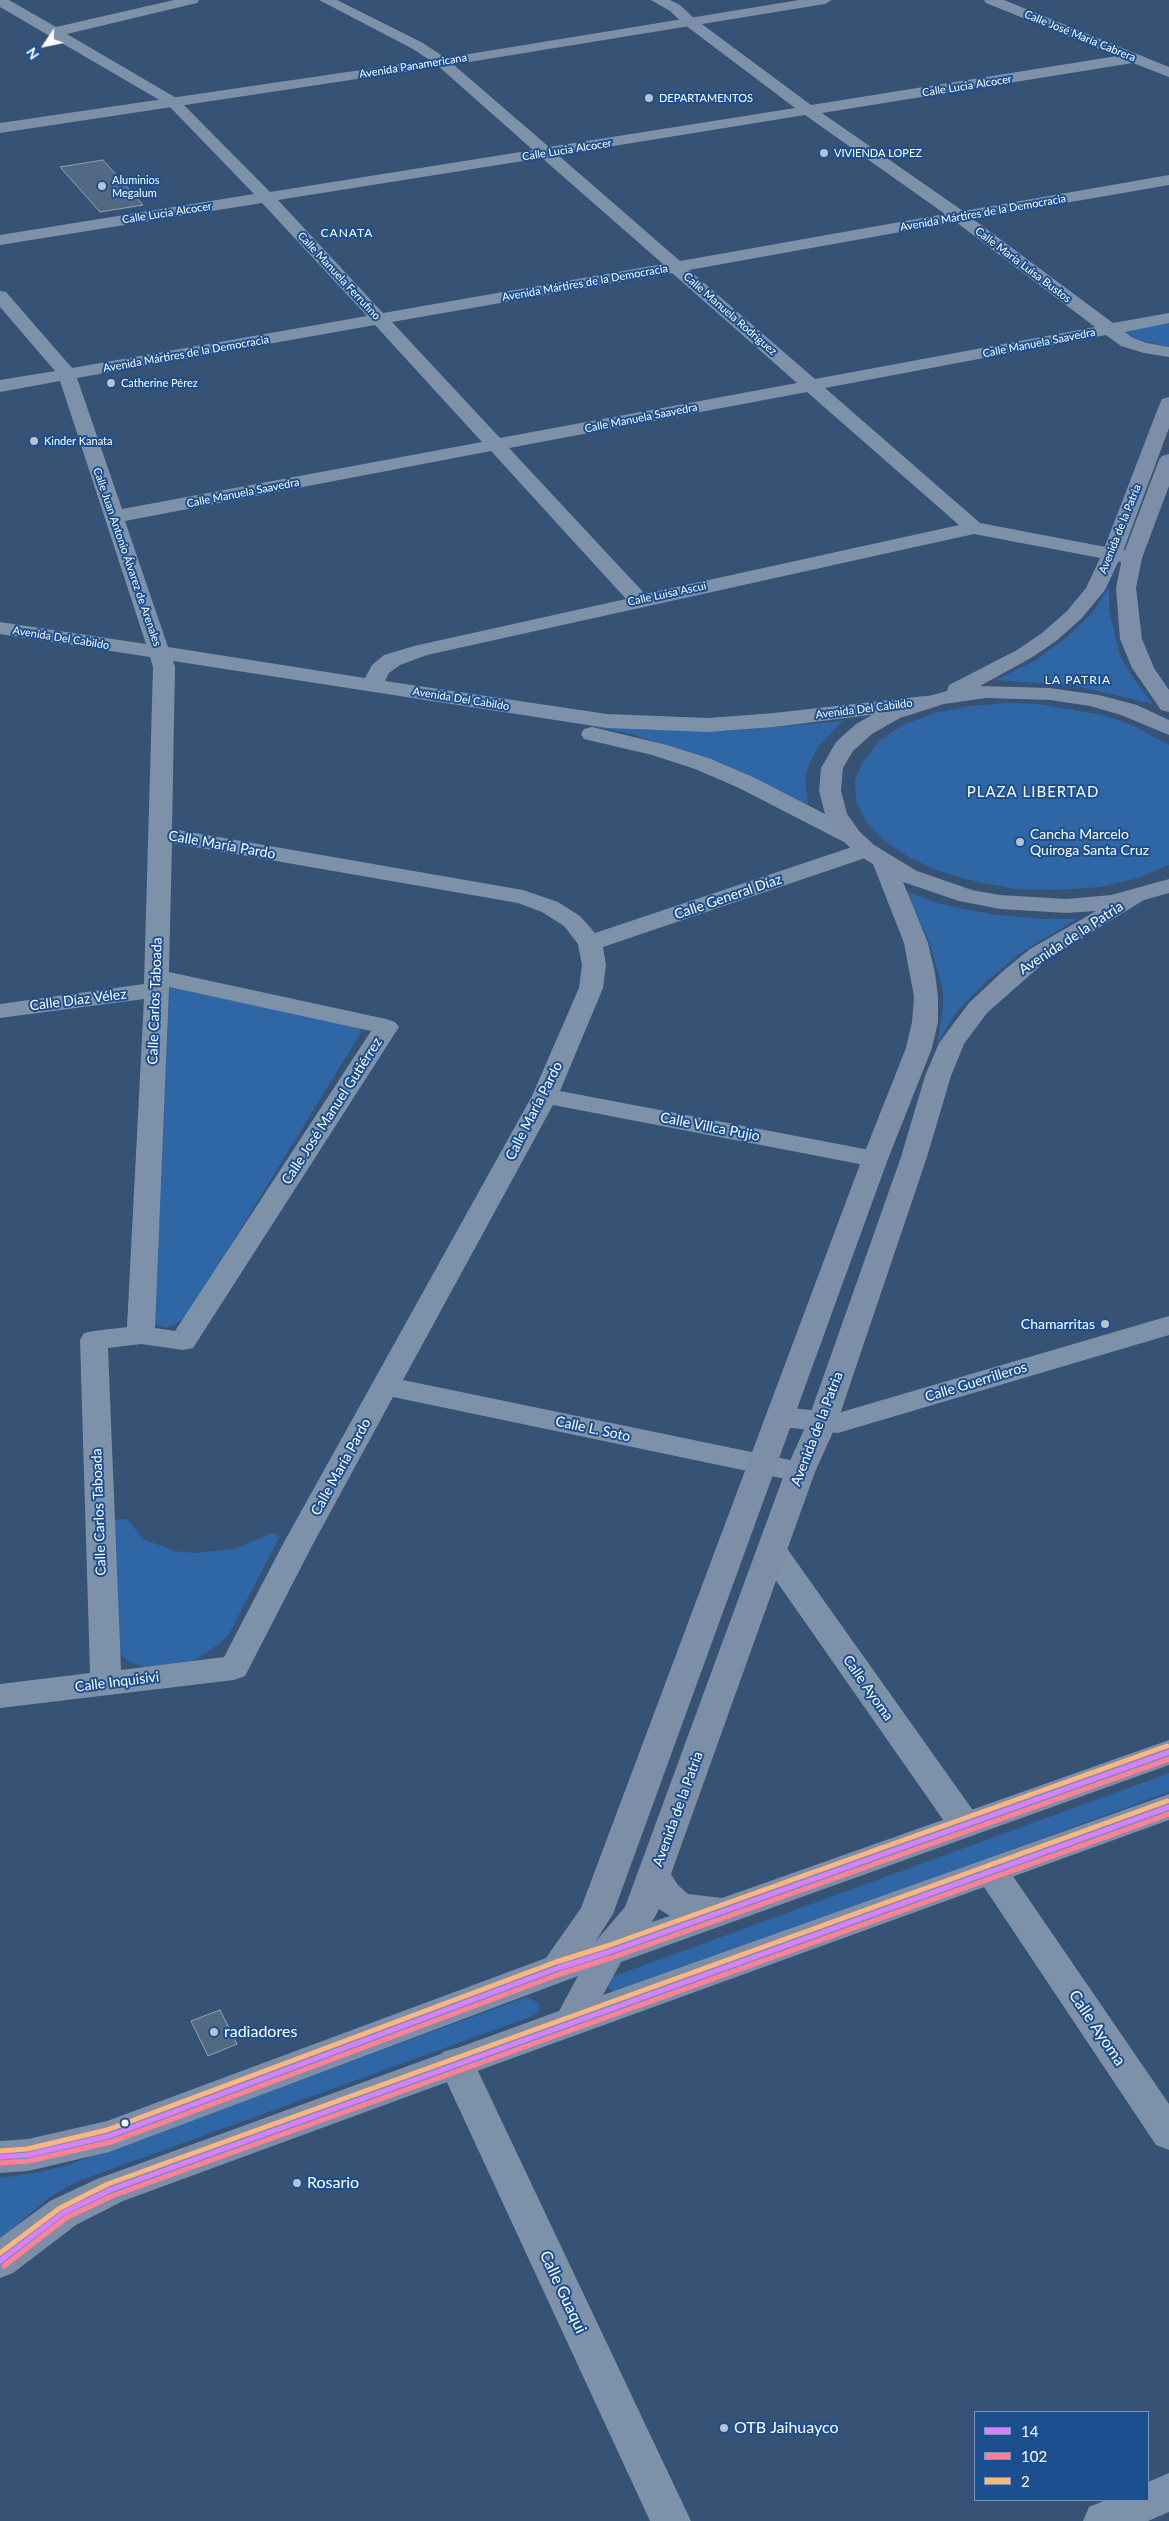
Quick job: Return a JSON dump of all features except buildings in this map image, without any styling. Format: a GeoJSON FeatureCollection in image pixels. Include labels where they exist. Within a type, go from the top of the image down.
{"type":"FeatureCollection","features":[{"type":"Feature","properties":{"kind":"main road","name":"Avenida Panamericana"},"geometry":{"type":"LineString","coordinates":[[686,18],[770,0]]}},
{"type":"Feature","properties":{"kind":"main road","name":"Avenida Panamericana"},"geometry":{"type":"LineString","coordinates":[[0,119],[168,98],[437,58],[686,18],[826,0]]}},
{"type":"Feature","properties":{"kind":"main road","name":"Avenida Panamericana"},"geometry":{"type":"LineString","coordinates":[[0,128],[168,98]]}},
{"type":"Feature","properties":{"kind":"main road","name":"Avenida de la Patria"},"geometry":{"type":"LineString","coordinates":[[1168,701],[1143,668],[1131,639],[1122,556],[1169,403]]}},
{"type":"Feature","properties":{"kind":"main road","name":"Avenida de la Patria"},"geometry":{"type":"LineString","coordinates":[[934,700],[1024,654],[1049,637],[1074,615],[1122,556],[1169,460]]}},
{"type":"Feature","properties":{"kind":"main road"},"geometry":{"type":"LineString","coordinates":[[558,1968],[596,1914],[782,1417],[875,1159],[919,1048],[925,1022],[926,996],[916,943],[902,913],[867,850],[836,814],[830,791],[832,768],[844,747],[864,729],[892,713],[934,700],[986,692],[1050,694],[1091,700],[1129,710],[1169,728]]}},
{"type":"Feature","properties":{"kind":"main road"},"geometry":{"type":"LineString","coordinates":[[867,850],[936,887],[1000,902],[1067,906],[1134,898],[1169,886]]}},
{"type":"Feature","properties":{"kind":"main road","name":"Avenida de la Patria"},"geometry":{"type":"LineString","coordinates":[[571,2022],[609,1952],[640,1914],[800,1472],[822,1423],[914,1157],[938,1076],[952,1043],[978,1008],[1012,976],[1060,941],[1134,898]]}},
{"type":"Feature","properties":{"kind":"main road"},"geometry":{"type":"LineString","coordinates":[[0,2157],[28,2155],[109,2136],[558,1968],[609,1952],[1169,1752]]}},
{"type":"Feature","properties":{"kind":"main road"},"geometry":{"type":"LineString","coordinates":[[0,2262],[33,2234],[64,2213],[110,2190],[456,2062],[992,1872],[1169,1807]]}},
{"type":"Feature","properties":{"kind":"main road"},"geometry":{"type":"LineString","coordinates":[[654,1875],[666,1895],[678,1905],[698,1910],[727,1910]]}},
{"type":"Feature","properties":{"kind":"street"},"geometry":{"type":"LineString","coordinates":[[55,32],[192,0]]}},
{"type":"Feature","properties":{"kind":"street","name":"Calle Manuela Rodriguez"},"geometry":{"type":"LineString","coordinates":[[326,0],[437,58],[974,528]]}},
{"type":"Feature","properties":{"kind":"street","name":"Calle María Luisa Bustos"},"geometry":{"type":"LineString","coordinates":[[658,0],[675,8],[809,111],[943,205],[1109,330],[1135,345],[1169,352]]}},
{"type":"Feature","properties":{"kind":"street","name":"Calle José María Cabrera"},"geometry":{"type":"LineString","coordinates":[[991,0],[1169,72]]}},
{"type":"Feature","properties":{"kind":"street","name":"Calle Manuela Ferrufino"},"geometry":{"type":"LineString","coordinates":[[0,1],[168,98],[266,197],[639,600]]}},
{"type":"Feature","properties":{"kind":"street","name":"Calle Lucia Alcocer"},"geometry":{"type":"LineString","coordinates":[[0,240],[1134,58]]}},
{"type":"Feature","properties":{"kind":"street","name":"Avenida Mártires de la Democracia"},"geometry":{"type":"LineString","coordinates":[[0,369],[1169,166]]}},
{"type":"Feature","properties":{"kind":"street","name":"Avenida Mártires de la Democracia"},"geometry":{"type":"LineString","coordinates":[[0,386],[1169,180]]}},
{"type":"Feature","properties":{"kind":"street","name":"Calle Juan Antonio Álvarez de Arenales"},"geometry":{"type":"LineString","coordinates":[[0,296],[67,374],[162,660]]}},
{"type":"Feature","properties":{"kind":"street","name":"Calle Manuela Saavedra"},"geometry":{"type":"LineString","coordinates":[[113,517],[1169,318]]}},
{"type":"Feature","properties":{"kind":"street"},"geometry":{"type":"LineString","coordinates":[[974,528],[1122,556]]}},
{"type":"Feature","properties":{"kind":"street","name":"Calle Luisa Ascui"},"geometry":{"type":"LineString","coordinates":[[372,685],[380,670],[392,660],[421,650],[639,600],[974,528]]}},
{"type":"Feature","properties":{"kind":"street","name":"Avenida Del Cabildo"},"geometry":{"type":"LineString","coordinates":[[0,628],[162,660],[612,738],[703,764],[747,783],[867,850]]}},
{"type":"Feature","properties":{"kind":"street","name":"Avenida Del Cabildo"},"geometry":{"type":"LineString","coordinates":[[0,641],[372,685],[607,721],[708,725],[774,720],[934,700]]}},
{"type":"Feature","properties":{"kind":"street","name":"Calle Carlos Taboada"},"geometry":{"type":"LineString","coordinates":[[106,1684],[94,1340],[141,1335],[157,984],[161,834],[162,660]]}},
{"type":"Feature","properties":{"kind":"street","name":"Calle María Pardo"},"geometry":{"type":"LineString","coordinates":[[161,834],[523,897],[550,907],[572,921],[590,943],[594,965],[591,988],[544,1096],[298,1544],[234,1668]]}},
{"type":"Feature","properties":{"kind":"street","name":"Calle General Díaz"},"geometry":{"type":"LineString","coordinates":[[590,943],[867,850]]}},
{"type":"Feature","properties":{"kind":"street","name":"Calle Díaz Vélez"},"geometry":{"type":"LineString","coordinates":[[0,1011],[157,984]]}},
{"type":"Feature","properties":{"kind":"street","name":"Calle José Manuel Gutiérrez"},"geometry":{"type":"LineString","coordinates":[[141,1335],[183,1341],[386,1027],[157,984]]}},
{"type":"Feature","properties":{"kind":"street","name":"Calle Villca Pujio"},"geometry":{"type":"LineString","coordinates":[[544,1096],[875,1159]]}},
{"type":"Feature","properties":{"kind":"street","name":"Calle Guerrilleros"},"geometry":{"type":"LineString","coordinates":[[782,1417],[822,1423],[838,1423],[1169,1325]]}},
{"type":"Feature","properties":{"kind":"street","name":"Calle L. Soto"},"geometry":{"type":"LineString","coordinates":[[386,1386],[800,1472]]}},
{"type":"Feature","properties":{"kind":"street","name":"Calle Ayoma"},"geometry":{"type":"LineString","coordinates":[[772,1551],[965,1825]]}},
{"type":"Feature","properties":{"kind":"street","name":"Calle Inquisivi"},"geometry":{"type":"LineString","coordinates":[[0,1696],[234,1668]]}},
{"type":"Feature","properties":{"kind":"street","name":"Calle Ayoma"},"geometry":{"type":"LineString","coordinates":[[992,1872],[1169,2134]]}},
{"type":"Feature","properties":{"kind":"street","name":"Calle Guaqui"},"geometry":{"type":"LineString","coordinates":[[456,2062],[671,2521]]}},
{"type":"Feature","properties":{"kind":"street"},"geometry":{"type":"LineString","coordinates":[[1149,2501],[1169,2492]]}},
{"type":"Feature","properties":{"kind":"street"},"geometry":{"type":"LineString","coordinates":[[1103,2521],[1149,2501]]}},
{"type":"Feature","properties":{"kind":"shaded area"},"geometry":{"type":"Polygon","coordinates":[[[1169,323],[1169,347],[1135,339],[1125,331],[1169,323]]]}},
{"type":"Feature","properties":{"kind":"shaded area"},"geometry":{"type":"Polygon","coordinates":[[[1109,587],[1109,610],[1120,656],[1153,704],[1076,686],[996,680],[1036,660],[1068,636],[1093,612],[1109,587]]]}},
{"type":"Feature","properties":{"kind":"shaded area"},"geometry":{"type":"Polygon","coordinates":[[[1006,703],[1039,704],[1103,715],[1134,726],[1169,745],[1169,865],[1138,878],[1100,887],[1057,890],[1015,889],[969,880],[936,870],[910,858],[886,842],[867,823],[856,802],[855,781],[862,763],[879,741],[903,725],[934,713],[970,706],[1006,703]]]}},
{"type":"Feature","properties":{"kind":"shaded area"},"geometry":{"type":"Polygon","coordinates":[[[843,721],[817,748],[810,763],[805,777],[808,805],[721,763],[631,734],[585,725],[647,730],[728,731],[843,721]]]}},
{"type":"Feature","properties":{"kind":"shaded area"},"geometry":{"type":"Polygon","coordinates":[[[905,891],[940,904],[990,914],[1041,919],[1077,919],[1019,954],[987,981],[956,1012],[937,1044],[943,1008],[943,990],[929,941],[905,891]]]}},
{"type":"Feature","properties":{"kind":"shaded area"},"geometry":{"type":"Polygon","coordinates":[[[166,987],[353,1025],[361,1030],[188,1315],[174,1325],[165,1328],[155,1324],[153,1320],[166,987]]]}},
{"type":"Feature","properties":{"kind":"shaded area"},"geometry":{"type":"Polygon","coordinates":[[[127,1519],[143,1539],[175,1551],[195,1553],[235,1549],[272,1533],[280,1536],[229,1634],[219,1644],[197,1659],[183,1664],[145,1667],[134,1664],[123,1657],[118,1648],[113,1520],[127,1519]]]}},
{"type":"Feature","properties":{"kind":"shaded area"},"geometry":{"type":"Polygon","coordinates":[[[1169,1773],[1169,1792],[622,1992],[614,1993],[608,1988],[607,1985],[612,1977],[1169,1773]]]}},
{"type":"Feature","properties":{"kind":"shaded area"},"geometry":{"type":"Polygon","coordinates":[[[527,1997],[538,2003],[539,2010],[533,2016],[76,2182],[50,2197],[0,2239],[0,2178],[40,2172],[68,2165],[527,1997]]]}},
{"type":"Feature","properties":{"kind":"transit line","name":"2"},"geometry":{"type":"LineString","coordinates":[[0,2151],[27,2149],[107,2130],[556,1962],[607,1946],[1167,1746]]}},
{"type":"Feature","properties":{"kind":"transit line","name":"14"},"geometry":{"type":"LineString","coordinates":[[0,2157],[28,2155],[109,2136],[558,1968],[609,1952],[1169,1752]]}},
{"type":"Feature","properties":{"kind":"transit line","name":"102"},"geometry":{"type":"LineString","coordinates":[[0,2163],[29,2161],[111,2142],[560,1974],[611,1958],[1169,1759]]}},
{"type":"Feature","properties":{"kind":"transit line","name":"2"},"geometry":{"type":"LineString","coordinates":[[0,2253],[60,2208],[108,2184],[1167,1801]]}},
{"type":"Feature","properties":{"kind":"transit line","name":"14"},"geometry":{"type":"LineString","coordinates":[[0,2261],[63,2213],[110,2190],[1169,1807]]}},
{"type":"Feature","properties":{"kind":"transit line","name":"102"},"geometry":{"type":"LineString","coordinates":[[4,2266],[66,2218],[112,2196],[1169,1814]]}},
{"type":"Feature","properties":{"kind":"place","name":"DEPARTAMENTOS"},"geometry":{"type":"Point","coordinates":[649,98]}},
{"type":"Feature","properties":{"kind":"place","name":"VIVIENDA LOPEZ"},"geometry":{"type":"Point","coordinates":[824,153]}},
{"type":"Feature","properties":{"kind":"place","name":"Aluminios Megalum"},"geometry":{"type":"Point","coordinates":[102,186]}},
{"type":"Feature","properties":{"kind":"place","name":"Catherine Pérez"},"geometry":{"type":"Point","coordinates":[111,383]}},
{"type":"Feature","properties":{"kind":"place","name":"Kinder Kanata"},"geometry":{"type":"Point","coordinates":[34,441]}},
{"type":"Feature","properties":{"kind":"place","name":"Cancha Marcelo Quiroga Santa Cruz"},"geometry":{"type":"Point","coordinates":[1020,842]}},
{"type":"Feature","properties":{"kind":"place","name":"Chamarritas"},"geometry":{"type":"Point","coordinates":[1105,1324]}},
{"type":"Feature","properties":{"kind":"place","name":"radiadores"},"geometry":{"type":"Point","coordinates":[214,2032]}},
{"type":"Feature","properties":{"kind":"place","name":"Rosario"},"geometry":{"type":"Point","coordinates":[297,2183]}},
{"type":"Feature","properties":{"kind":"place","name":"OTB Jaihuayco"},"geometry":{"type":"Point","coordinates":[724,2428]}},
{"type":"Feature","properties":{"kind":"district","name":"CANATA"},"geometry":{"type":"Point","coordinates":[347,233]}},
{"type":"Feature","properties":{"kind":"district","name":"LA PATRIA"},"geometry":{"type":"Point","coordinates":[1078,680]}},
{"type":"Feature","properties":{"kind":"district","name":"PLAZA LIBERTAD"},"geometry":{"type":"Point","coordinates":[1033,792]}}]}
